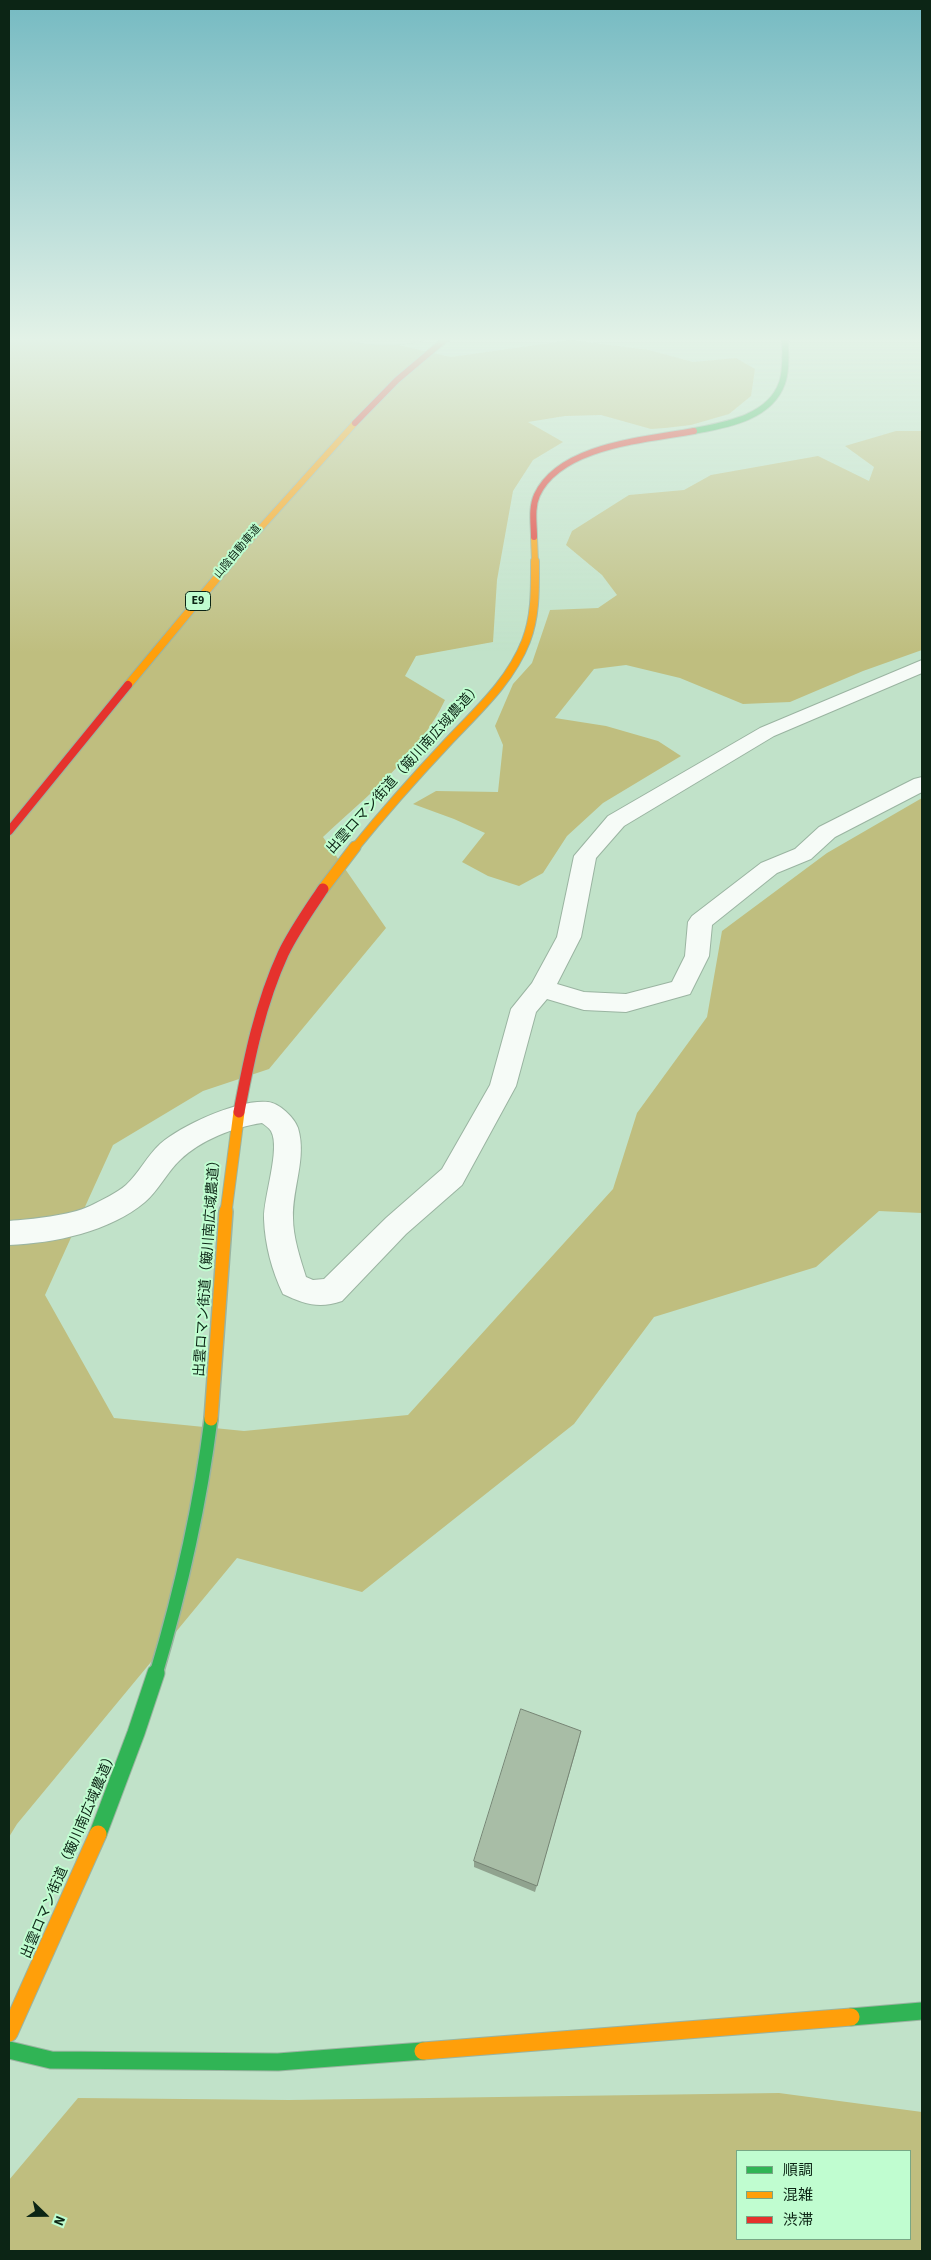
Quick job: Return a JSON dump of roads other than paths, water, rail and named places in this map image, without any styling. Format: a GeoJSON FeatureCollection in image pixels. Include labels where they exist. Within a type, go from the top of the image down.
{"type":"FeatureCollection","features":[{"type":"Feature","properties":{"kind":"main road","name":"山陰自動車道"},"geometry":{"type":"LineString","coordinates":[[77,729],[249,526],[325,442]]}},
{"type":"Feature","properties":{"kind":"main road","name":"山陰自動車道"},"geometry":{"type":"LineString","coordinates":[[9,831],[251,537],[335,442]]}},
{"type":"Feature","properties":{"kind":"main road","name":"出雲ロマン街道（簸川南広域農道）"},"geometry":{"type":"LineString","coordinates":[[9,2033],[56,1933],[118,1786],[173,1619],[196,1524],[212,1412],[228,1171],[237,1116],[247,1063],[282,957],[334,872],[367,831],[489,698],[518,661],[528,638],[532,618],[534,512],[538,490],[555,470],[589,453],[631,442]]}},
{"type":"Feature","properties":{"kind":"main road"},"geometry":{"type":"LineString","coordinates":[[9,2050],[51,2060],[278,2062],[922,2011]]}},
{"type":"Feature","properties":{"kind":"street"},"geometry":{"type":"LineString","coordinates":[[9,1233],[38,1231],[96,1217],[136,1194],[170,1152],[195,1135],[237,1116],[268,1112],[284,1127],[288,1148],[278,1218],[284,1256],[294,1285],[311,1293],[331,1292],[396,1226],[452,1177],[503,1086],[524,1009],[542,988],[569,937],[585,856],[616,821],[767,732],[922,666]]}},
{"type":"Feature","properties":{"kind":"street"},"geometry":{"type":"LineString","coordinates":[[542,988],[584,1001],[626,1003],[681,988],[697,956],[700,922],[769,868],[803,854],[827,832],[922,784]]}}]}
